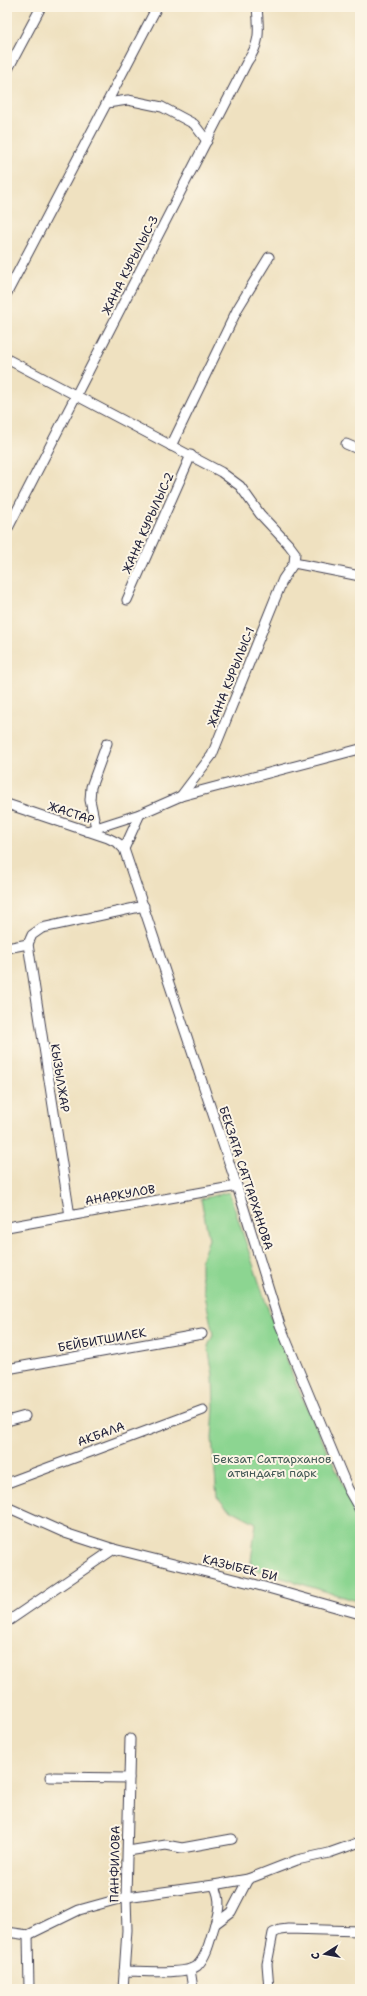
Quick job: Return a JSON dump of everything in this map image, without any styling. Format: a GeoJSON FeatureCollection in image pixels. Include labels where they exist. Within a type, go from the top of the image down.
{"type":"FeatureCollection","features":[{"type":"Feature","properties":{"kind":"street"},"geometry":{"type":"LineString","coordinates":[[7,71],[41,7]]}},
{"type":"Feature","properties":{"kind":"street"},"geometry":{"type":"LineString","coordinates":[[7,293],[158,7]]}},
{"type":"Feature","properties":{"kind":"street","name":"ЖАНА КУРЫЛЫС-3"},"geometry":{"type":"LineString","coordinates":[[7,530],[247,62],[255,50],[259,32],[257,7]]}},
{"type":"Feature","properties":{"kind":"street"},"geometry":{"type":"LineString","coordinates":[[107,104],[128,100],[162,107],[194,124],[207,142]]}},
{"type":"Feature","properties":{"kind":"street"},"geometry":{"type":"LineString","coordinates":[[171,446],[238,308],[269,257]]}},
{"type":"Feature","properties":{"kind":"street"},"geometry":{"type":"LineString","coordinates":[[7,359],[191,456],[240,486],[260,514],[295,553],[294,563],[360,576]]}},
{"type":"Feature","properties":{"kind":"street"},"geometry":{"type":"LineString","coordinates":[[346,444],[360,450]]}},
{"type":"Feature","properties":{"kind":"street","name":"ЖАНА КУРЫЛЫС-2"},"geometry":{"type":"LineString","coordinates":[[127,600],[191,456]]}},
{"type":"Feature","properties":{"kind":"street","name":"ЖАНА КУРЫЛЫС-1"},"geometry":{"type":"LineString","coordinates":[[181,796],[212,755],[283,578],[294,563]]}},
{"type":"Feature","properties":{"kind":"street"},"geometry":{"type":"LineString","coordinates":[[107,743],[91,787],[91,830],[140,814],[181,796],[360,749]]}},
{"type":"Feature","properties":{"kind":"street","name":"ЖАСТАР"},"geometry":{"type":"LineString","coordinates":[[7,804],[91,830],[118,843],[124,849]]}},
{"type":"Feature","properties":{"kind":"street"},"geometry":{"type":"LineString","coordinates":[[124,849],[140,814]]}},
{"type":"Feature","properties":{"kind":"street","name":"БЕКЗАТА САТТАРХАНОВА"},"geometry":{"type":"LineString","coordinates":[[124,849],[237,1186],[280,1325],[348,1489],[360,1510]]}},
{"type":"Feature","properties":{"kind":"street"},"geometry":{"type":"LineString","coordinates":[[7,948],[28,944],[32,935],[42,928],[144,906]]}},
{"type":"Feature","properties":{"kind":"street","name":"КЫЗЫЛЖАР"},"geometry":{"type":"LineString","coordinates":[[28,944],[70,1216]]}},
{"type":"Feature","properties":{"kind":"street","name":"АНАРКУЛОВ"},"geometry":{"type":"LineString","coordinates":[[7,1227],[237,1186]]}},
{"type":"Feature","properties":{"kind":"street","name":"БЕЙБИТШИЛЕК"},"geometry":{"type":"LineString","coordinates":[[7,1369],[202,1334]]}},
{"type":"Feature","properties":{"kind":"street","name":"АКБАЛА"},"geometry":{"type":"LineString","coordinates":[[7,1483],[203,1410]]}},
{"type":"Feature","properties":{"kind":"street"},"geometry":{"type":"LineString","coordinates":[[7,1421],[25,1416]]}},
{"type":"Feature","properties":{"kind":"street","name":"КАЗЫБЕК БИ"},"geometry":{"type":"LineString","coordinates":[[7,1507],[65,1533],[114,1549],[254,1584],[360,1614]]}},
{"type":"Feature","properties":{"kind":"street"},"geometry":{"type":"LineString","coordinates":[[7,1622],[114,1549]]}},
{"type":"Feature","properties":{"kind":"street","name":"ПАНФИЛОВА"},"geometry":{"type":"LineString","coordinates":[[123,1989],[127,1930],[126,1896],[130,1739]]}},
{"type":"Feature","properties":{"kind":"street"},"geometry":{"type":"LineString","coordinates":[[50,1777],[129,1778]]}},
{"type":"Feature","properties":{"kind":"street"},"geometry":{"type":"LineString","coordinates":[[128,1851],[166,1845],[182,1848],[232,1839]]}},
{"type":"Feature","properties":{"kind":"street"},"geometry":{"type":"LineString","coordinates":[[8,1933],[28,1935],[79,1910],[126,1896],[214,1885],[248,1879],[297,1860],[329,1853],[360,1842]]}},
{"type":"Feature","properties":{"kind":"street"},"geometry":{"type":"LineString","coordinates":[[215,1924],[231,1912],[248,1879]]}},
{"type":"Feature","properties":{"kind":"street"},"geometry":{"type":"LineString","coordinates":[[124,1971],[190,1969],[195,1967],[202,1960],[207,1951],[215,1924],[220,1899],[214,1885]]}},
{"type":"Feature","properties":{"kind":"street"},"geometry":{"type":"LineString","coordinates":[[269,1989],[267,1964],[273,1933],[288,1929],[360,1931]]}},
{"type":"Feature","properties":{"kind":"street"},"geometry":{"type":"LineString","coordinates":[[28,1935],[29,1989]]}},
{"type":"Feature","properties":{"kind":"street"},"geometry":{"type":"LineString","coordinates":[[190,1969],[193,1989]]}},
{"type":"Feature","properties":{"kind":"green space","name":"Бекзат Саттарханов атындағы парк"},"geometry":{"type":"Polygon","coordinates":[[[229,1192],[267,1306],[296,1384],[360,1521],[360,1602],[250,1568],[256,1523],[226,1507],[217,1497],[212,1438],[214,1408],[213,1375],[208,1346],[213,1335],[201,1275],[201,1261],[209,1239],[201,1199],[229,1192]]]}}]}
